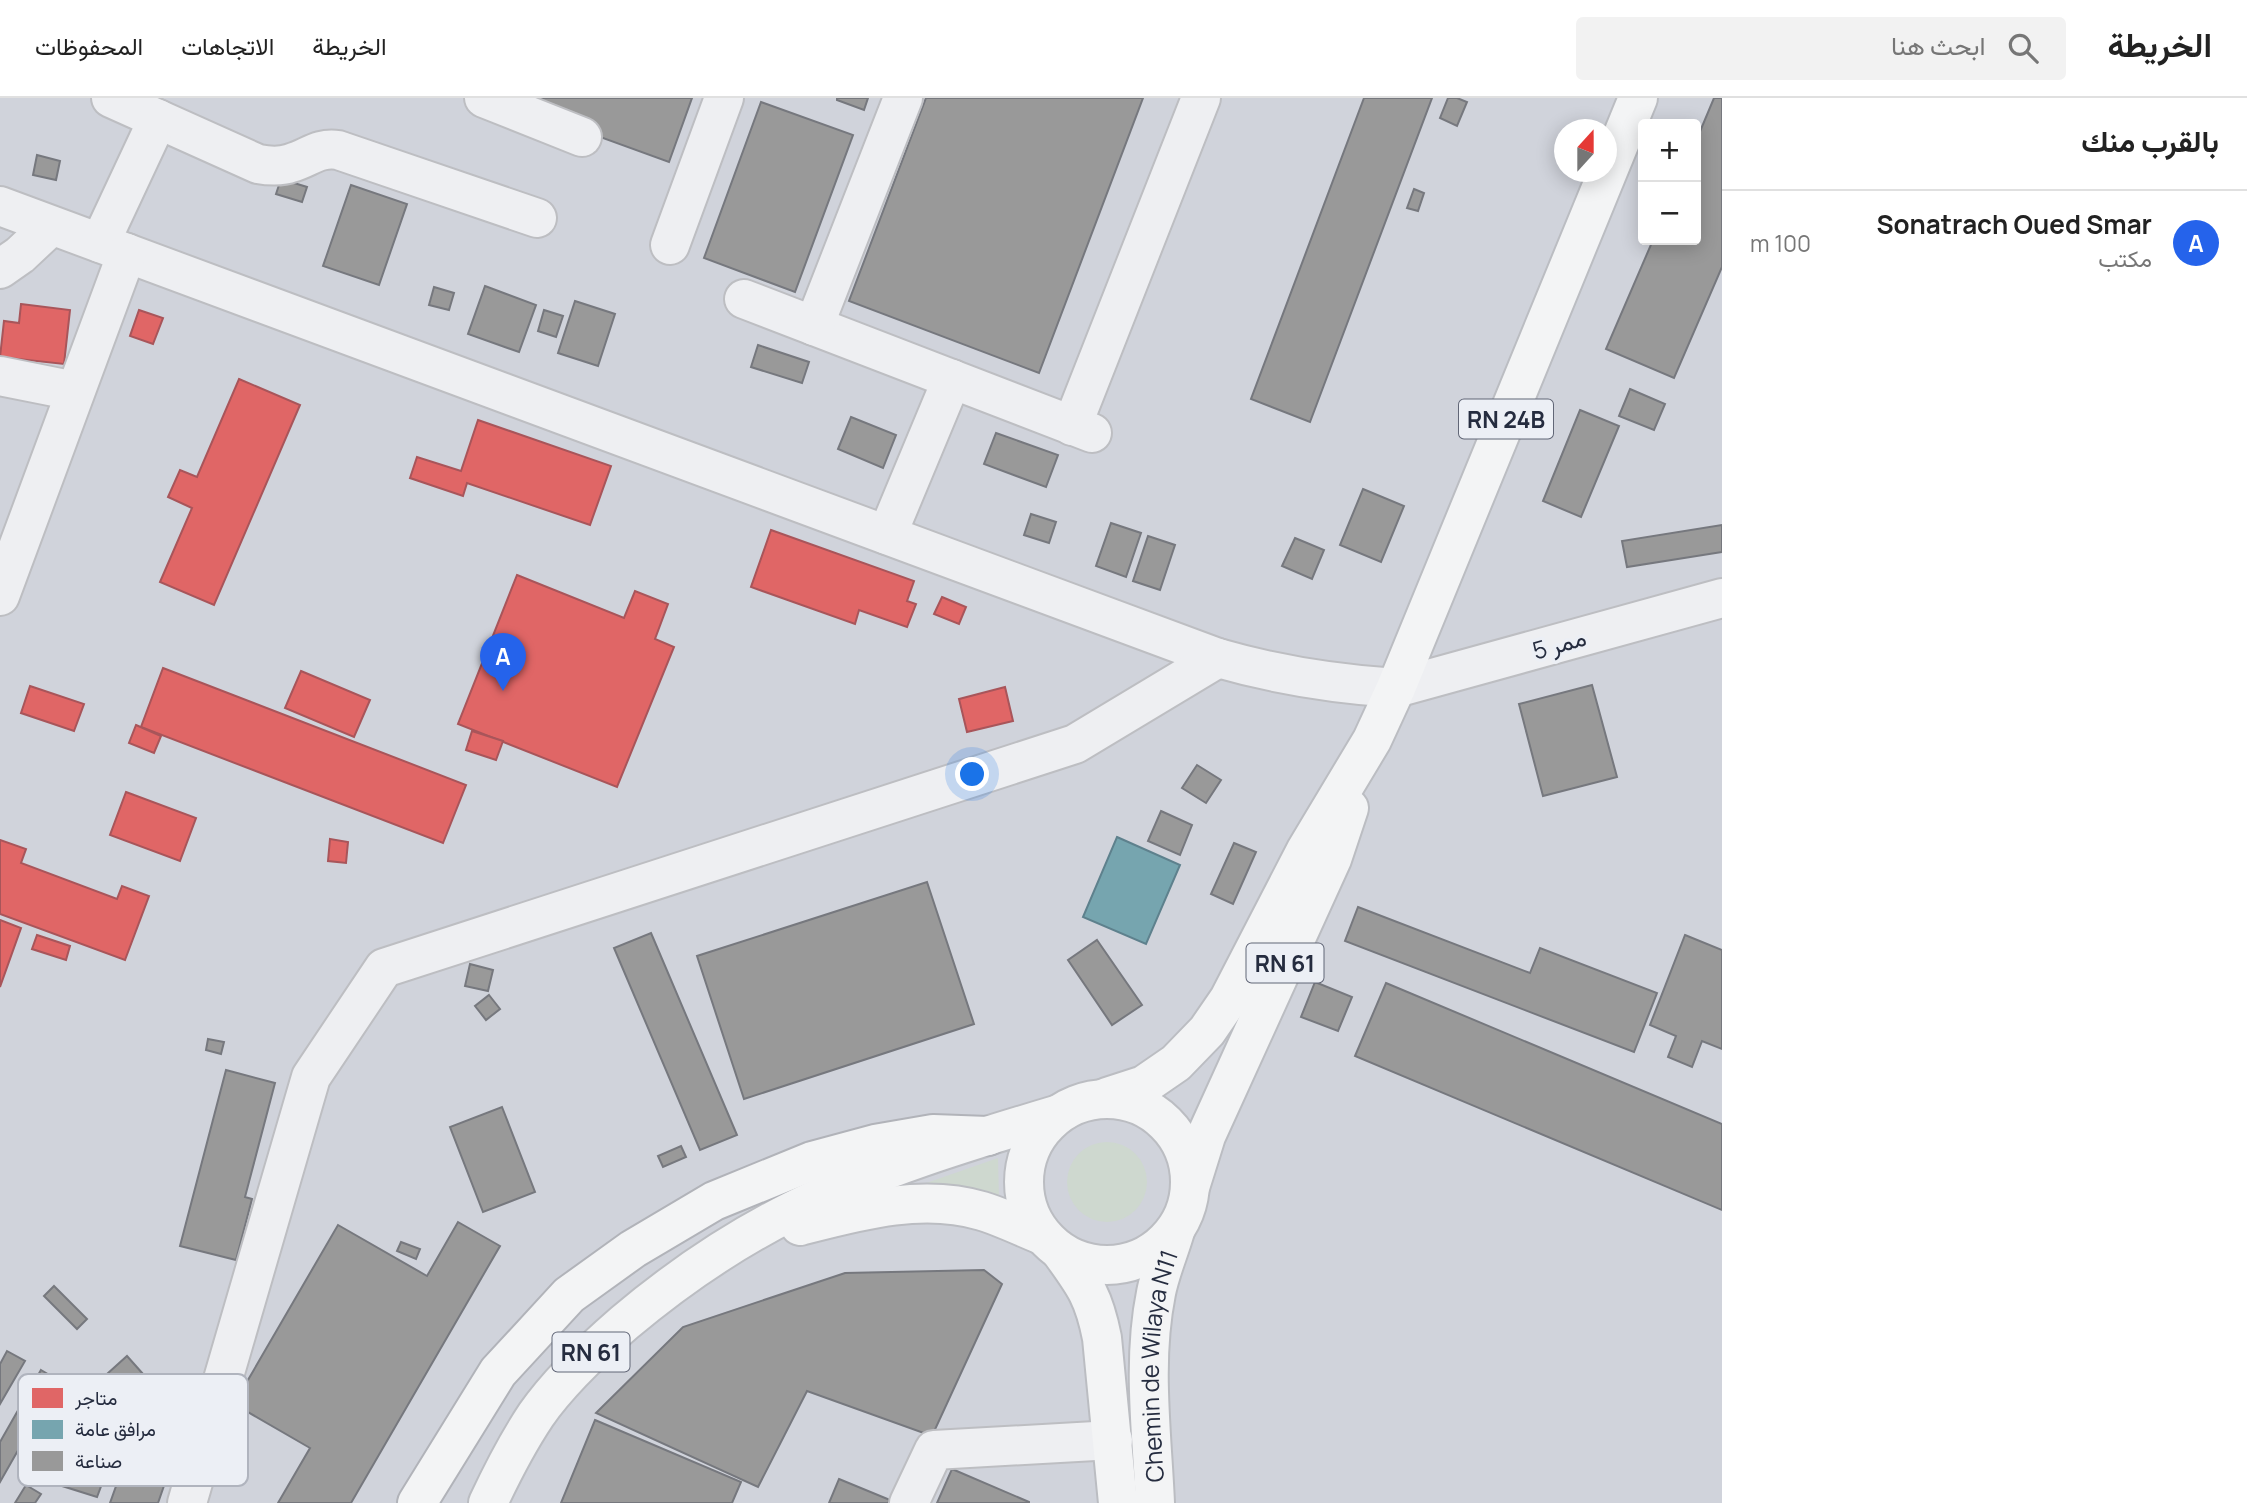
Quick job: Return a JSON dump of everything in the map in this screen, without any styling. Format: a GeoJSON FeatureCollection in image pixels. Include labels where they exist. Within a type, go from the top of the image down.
{"type":"FeatureCollection","features":[{"type":"Feature","properties":{"kind":"main road","name":"RN 24B"},"geometry":{"type":"LineString","coordinates":[[1372,740],[1396,688],[1637,98]]}},
{"type":"Feature","properties":{"kind":"main road","name":"RN 61"},"geometry":{"type":"LineString","coordinates":[[1107,1097],[1144,1085],[1176,1063],[1207,1031],[1229,999],[1306,850],[1372,740]]}},
{"type":"Feature","properties":{"kind":"main road","name":"RN 61"},"geometry":{"type":"LineString","coordinates":[[1191,1184],[1206,1136],[1332,859],[1372,740]]}},
{"type":"Feature","properties":{"kind":"main road"},"geometry":{"type":"LineString","coordinates":[[1107,1097],[1134,1102],[1158,1114],[1177,1134],[1188,1159],[1191,1184],[1187,1209],[1175,1231],[1157,1249],[1135,1261],[1110,1265],[1084,1262],[1052,1243],[1030,1213],[1023,1186],[1026,1160],[1037,1135],[1056,1115],[1080,1102],[1107,1097]]}},
{"type":"Feature","properties":{"kind":"main road","name":"RN 61"},"geometry":{"type":"LineString","coordinates":[[488,1503],[537,1414],[592,1351],[652,1300],[737,1242],[837,1190],[988,1136],[1056,1115]]}},
{"type":"Feature","properties":{"kind":"main road"},"geometry":{"type":"LineString","coordinates":[[416,1503],[498,1372],[569,1295],[633,1249],[714,1201],[812,1161],[875,1144],[933,1134],[988,1136]]}},
{"type":"Feature","properties":{"kind":"main road","name":"RN 61"},"geometry":{"type":"LineString","coordinates":[[737,1242],[838,1216],[925,1203],[981,1210],[1052,1243]]}},
{"type":"Feature","properties":{"kind":"main road","name":"Chemin de Wilaya N11"},"geometry":{"type":"LineString","coordinates":[[1155,1503],[1150,1329],[1156,1291],[1175,1231]]}},
{"type":"Feature","properties":{"kind":"main road","name":"Chemin de Wilaya N11"},"geometry":{"type":"LineString","coordinates":[[1052,1243],[1089,1290],[1097,1313],[1102,1338],[1118,1503]]}},
{"type":"Feature","properties":{"kind":"lane"},"geometry":{"type":"LineString","coordinates":[[111,98],[258,164],[280,166],[320,150],[338,150],[537,218]]}},
{"type":"Feature","properties":{"kind":"lane"},"geometry":{"type":"LineString","coordinates":[[484,98],[582,137]]}},
{"type":"Feature","properties":{"kind":"lane"},"geometry":{"type":"LineString","coordinates":[[670,245],[724,98]]}},
{"type":"Feature","properties":{"kind":"lane"},"geometry":{"type":"LineString","coordinates":[[814,326],[904,98]]}},
{"type":"Feature","properties":{"kind":"lane"},"geometry":{"type":"LineString","coordinates":[[744,299],[1082,430],[1201,98]]}},
{"type":"Feature","properties":{"kind":"lane"},"geometry":{"type":"LineString","coordinates":[[0,596],[75,391],[113,248],[158,119]]}},
{"type":"Feature","properties":{"kind":"lane","name":"ممر 5"},"geometry":{"type":"LineString","coordinates":[[0,206],[1218,658],[1300,678],[1396,688],[1722,598]]}},
{"type":"Feature","properties":{"kind":"lane"},"geometry":{"type":"LineString","coordinates":[[0,269],[20,256],[51,226]]}},
{"type":"Feature","properties":{"kind":"lane"},"geometry":{"type":"LineString","coordinates":[[0,376],[75,391]]}},
{"type":"Feature","properties":{"kind":"lane"},"geometry":{"type":"LineString","coordinates":[[887,535],[952,379]]}},
{"type":"Feature","properties":{"kind":"lane"},"geometry":{"type":"LineString","coordinates":[[225,1374],[311,1077],[384,968],[1076,744],[1218,658]]}},
{"type":"Feature","properties":{"kind":"lane"},"geometry":{"type":"LineString","coordinates":[[909,1503],[934,1450],[1113,1440]]}},
{"type":"Feature","properties":{"kind":"lane"},"geometry":{"type":"LineString","coordinates":[[187,1503],[192,1486]]}},
{"type":"Feature","properties":{"kind":"shaded area"},"geometry":{"type":"Polygon","coordinates":[[[0,98],[1722,98],[1722,1503],[0,1503],[0,98]]]}},
{"type":"Feature","properties":{"kind":"shaded area"},"geometry":{"type":"Polygon","coordinates":[[[1107,1142],[1122,1145],[1135,1154],[1144,1167],[1147,1182],[1144,1197],[1135,1210],[1122,1219],[1107,1222],[1092,1219],[1079,1210],[1070,1197],[1067,1182],[1070,1167],[1079,1154],[1092,1145],[1107,1142]]]}},
{"type":"Feature","properties":{"kind":"shaded area"},"geometry":{"type":"Polygon","coordinates":[[[998,1158],[999,1198],[912,1188],[998,1158]]]}},
{"type":"Feature","properties":{"kind":"building: متاجر"},"geometry":{"type":"Polygon","coordinates":[[[21,304],[70,310],[64,364],[0,357],[4,321],[19,323],[21,304]]]}},
{"type":"Feature","properties":{"kind":"building: متاجر"},"geometry":{"type":"Polygon","coordinates":[[[139,310],[163,318],[153,344],[130,336],[139,310]]]}},
{"type":"Feature","properties":{"kind":"building: متاجر"},"geometry":{"type":"Polygon","coordinates":[[[239,379],[300,405],[214,605],[160,582],[192,508],[168,497],[180,470],[197,477],[239,379]]]}},
{"type":"Feature","properties":{"kind":"building: متاجر"},"geometry":{"type":"Polygon","coordinates":[[[478,420],[611,466],[590,525],[467,483],[463,496],[410,478],[417,457],[461,471],[478,420]]]}},
{"type":"Feature","properties":{"kind":"building: متاجر"},"geometry":{"type":"Polygon","coordinates":[[[771,530],[914,581],[907,601],[916,604],[907,627],[859,610],[855,624],[751,587],[771,530]]]}},
{"type":"Feature","properties":{"kind":"building: متاجر"},"geometry":{"type":"Polygon","coordinates":[[[517,575],[624,618],[635,591],[668,604],[655,639],[674,647],[617,787],[458,724],[517,575]]]}},
{"type":"Feature","properties":{"kind":"building: متاجر"},"geometry":{"type":"Polygon","coordinates":[[[942,597],[966,607],[959,624],[934,614],[942,597]]]}},
{"type":"Feature","properties":{"kind":"building: متاجر"},"geometry":{"type":"Polygon","coordinates":[[[163,668],[466,785],[443,843],[141,727],[163,668]]]}},
{"type":"Feature","properties":{"kind":"building: متاجر"},"geometry":{"type":"Polygon","coordinates":[[[301,671],[370,700],[354,737],[285,708],[301,671]]]}},
{"type":"Feature","properties":{"kind":"building: متاجر"},"geometry":{"type":"Polygon","coordinates":[[[30,686],[84,704],[74,731],[21,713],[30,686]]]}},
{"type":"Feature","properties":{"kind":"building: متاجر"},"geometry":{"type":"Polygon","coordinates":[[[1005,687],[1013,721],[967,732],[959,699],[1005,687]]]}},
{"type":"Feature","properties":{"kind":"building: متاجر"},"geometry":{"type":"Polygon","coordinates":[[[136,725],[161,736],[154,753],[129,743],[136,725]]]}},
{"type":"Feature","properties":{"kind":"building: متاجر"},"geometry":{"type":"Polygon","coordinates":[[[472,731],[503,741],[496,760],[466,750],[472,731]]]}},
{"type":"Feature","properties":{"kind":"building: متاجر"},"geometry":{"type":"Polygon","coordinates":[[[126,792],[196,818],[180,861],[110,835],[126,792]]]}},
{"type":"Feature","properties":{"kind":"building: متاجر"},"geometry":{"type":"Polygon","coordinates":[[[330,839],[348,842],[346,863],[328,861],[330,839]]]}},
{"type":"Feature","properties":{"kind":"building: متاجر"},"geometry":{"type":"Polygon","coordinates":[[[0,840],[26,849],[21,863],[117,899],[122,886],[149,896],[125,960],[0,914],[0,840]]]}},
{"type":"Feature","properties":{"kind":"building: متاجر"},"geometry":{"type":"Polygon","coordinates":[[[0,920],[21,928],[0,987],[0,920]]]}},
{"type":"Feature","properties":{"kind":"building: متاجر"},"geometry":{"type":"Polygon","coordinates":[[[37,935],[70,946],[66,960],[32,949],[37,935]]]}},
{"type":"Feature","properties":{"kind":"building: مرافق عامة"},"geometry":{"type":"Polygon","coordinates":[[[1117,837],[1180,865],[1146,944],[1083,917],[1117,837]]]}},
{"type":"Feature","properties":{"kind":"building: صناعة"},"geometry":{"type":"Polygon","coordinates":[[[493,98],[692,98],[669,162],[493,98]]]}},
{"type":"Feature","properties":{"kind":"building: صناعة"},"geometry":{"type":"Polygon","coordinates":[[[837,98],[868,98],[864,110],[837,98]]]}},
{"type":"Feature","properties":{"kind":"building: صناعة"},"geometry":{"type":"Polygon","coordinates":[[[926,98],[1143,98],[1039,373],[849,301],[926,98]]]}},
{"type":"Feature","properties":{"kind":"building: صناعة"},"geometry":{"type":"Polygon","coordinates":[[[1364,98],[1432,98],[1310,422],[1251,399],[1364,98]]]}},
{"type":"Feature","properties":{"kind":"building: صناعة"},"geometry":{"type":"Polygon","coordinates":[[[1448,98],[1467,102],[1457,126],[1440,118],[1448,98]]]}},
{"type":"Feature","properties":{"kind":"building: صناعة"},"geometry":{"type":"Polygon","coordinates":[[[1714,98],[1722,98],[1722,267],[1674,378],[1606,349],[1651,245],[1701,245],[1701,129],[1714,98]]]}},
{"type":"Feature","properties":{"kind":"building: صناعة"},"geometry":{"type":"Polygon","coordinates":[[[761,102],[853,135],[795,292],[704,258],[761,102]]]}},
{"type":"Feature","properties":{"kind":"building: صناعة"},"geometry":{"type":"Polygon","coordinates":[[[37,155],[60,161],[56,180],[33,175],[37,155]]]}},
{"type":"Feature","properties":{"kind":"building: صناعة"},"geometry":{"type":"Polygon","coordinates":[[[281,179],[307,187],[302,202],[276,194],[281,179]]]}},
{"type":"Feature","properties":{"kind":"building: صناعة"},"geometry":{"type":"Polygon","coordinates":[[[351,185],[407,204],[379,285],[323,266],[351,185]]]}},
{"type":"Feature","properties":{"kind":"building: صناعة"},"geometry":{"type":"Polygon","coordinates":[[[1414,189],[1424,193],[1418,211],[1407,208],[1414,189]]]}},
{"type":"Feature","properties":{"kind":"building: صناعة"},"geometry":{"type":"Polygon","coordinates":[[[485,286],[536,305],[519,352],[468,334],[485,286]]]}},
{"type":"Feature","properties":{"kind":"building: صناعة"},"geometry":{"type":"Polygon","coordinates":[[[434,287],[454,293],[449,310],[429,305],[434,287]]]}},
{"type":"Feature","properties":{"kind":"building: صناعة"},"geometry":{"type":"Polygon","coordinates":[[[575,301],[615,314],[598,366],[558,353],[575,301]]]}},
{"type":"Feature","properties":{"kind":"building: صناعة"},"geometry":{"type":"Polygon","coordinates":[[[544,310],[563,316],[556,337],[538,331],[544,310]]]}},
{"type":"Feature","properties":{"kind":"building: صناعة"},"geometry":{"type":"Polygon","coordinates":[[[758,345],[809,362],[802,383],[751,367],[758,345]]]}},
{"type":"Feature","properties":{"kind":"building: صناعة"},"geometry":{"type":"Polygon","coordinates":[[[1630,389],[1665,404],[1654,430],[1619,416],[1630,389]]]}},
{"type":"Feature","properties":{"kind":"building: صناعة"},"geometry":{"type":"Polygon","coordinates":[[[1580,410],[1619,426],[1581,517],[1543,501],[1580,410]]]}},
{"type":"Feature","properties":{"kind":"building: صناعة"},"geometry":{"type":"Polygon","coordinates":[[[851,417],[896,435],[883,468],[838,449],[851,417]]]}},
{"type":"Feature","properties":{"kind":"building: صناعة"},"geometry":{"type":"Polygon","coordinates":[[[996,433],[1058,455],[1046,487],[984,464],[996,433]]]}},
{"type":"Feature","properties":{"kind":"building: صناعة"},"geometry":{"type":"Polygon","coordinates":[[[1363,489],[1404,506],[1381,562],[1340,545],[1363,489]]]}},
{"type":"Feature","properties":{"kind":"building: صناعة"},"geometry":{"type":"Polygon","coordinates":[[[1031,514],[1056,522],[1049,543],[1024,535],[1031,514]]]}},
{"type":"Feature","properties":{"kind":"building: صناعة"},"geometry":{"type":"Polygon","coordinates":[[[1111,523],[1141,533],[1126,577],[1096,566],[1111,523]]]}},
{"type":"Feature","properties":{"kind":"building: صناعة"},"geometry":{"type":"Polygon","coordinates":[[[1722,525],[1722,552],[1627,567],[1622,541],[1722,525]]]}},
{"type":"Feature","properties":{"kind":"building: صناعة"},"geometry":{"type":"Polygon","coordinates":[[[1148,536],[1175,545],[1160,590],[1133,581],[1148,536]]]}},
{"type":"Feature","properties":{"kind":"building: صناعة"},"geometry":{"type":"Polygon","coordinates":[[[1295,538],[1324,550],[1312,579],[1282,566],[1295,538]]]}},
{"type":"Feature","properties":{"kind":"building: صناعة"},"geometry":{"type":"Polygon","coordinates":[[[1592,685],[1617,777],[1543,796],[1519,704],[1592,685]]]}},
{"type":"Feature","properties":{"kind":"building: صناعة"},"geometry":{"type":"Polygon","coordinates":[[[1197,765],[1221,780],[1206,803],[1182,788],[1197,765]]]}},
{"type":"Feature","properties":{"kind":"building: صناعة"},"geometry":{"type":"Polygon","coordinates":[[[1161,811],[1192,825],[1180,855],[1148,841],[1161,811]]]}},
{"type":"Feature","properties":{"kind":"building: صناعة"},"geometry":{"type":"Polygon","coordinates":[[[1234,843],[1256,852],[1233,904],[1211,894],[1234,843]]]}},
{"type":"Feature","properties":{"kind":"building: صناعة"},"geometry":{"type":"Polygon","coordinates":[[[927,882],[974,1024],[744,1099],[697,956],[927,882]]]}},
{"type":"Feature","properties":{"kind":"building: صناعة"},"geometry":{"type":"Polygon","coordinates":[[[1358,907],[1530,973],[1540,948],[1657,993],[1634,1052],[1345,941],[1358,907]]]}},
{"type":"Feature","properties":{"kind":"building: صناعة"},"geometry":{"type":"Polygon","coordinates":[[[651,933],[737,1135],[700,1150],[614,948],[651,933]]]}},
{"type":"Feature","properties":{"kind":"building: صناعة"},"geometry":{"type":"Polygon","coordinates":[[[1685,935],[1722,950],[1722,1049],[1702,1041],[1692,1067],[1668,1057],[1676,1036],[1650,1025],[1685,935]]]}},
{"type":"Feature","properties":{"kind":"building: صناعة"},"geometry":{"type":"Polygon","coordinates":[[[1097,940],[1142,1005],[1112,1025],[1068,960],[1097,940]]]}},
{"type":"Feature","properties":{"kind":"building: صناعة"},"geometry":{"type":"Polygon","coordinates":[[[470,964],[493,970],[488,991],[465,986],[470,964]]]}},
{"type":"Feature","properties":{"kind":"building: صناعة"},"geometry":{"type":"Polygon","coordinates":[[[1315,982],[1352,997],[1338,1031],[1301,1017],[1315,982]]]}},
{"type":"Feature","properties":{"kind":"building: صناعة"},"geometry":{"type":"Polygon","coordinates":[[[1386,983],[1722,1124],[1722,1210],[1355,1056],[1386,983]]]}},
{"type":"Feature","properties":{"kind":"building: صناعة"},"geometry":{"type":"Polygon","coordinates":[[[489,995],[500,1009],[486,1020],[475,1006],[489,995]]]}},
{"type":"Feature","properties":{"kind":"building: صناعة"},"geometry":{"type":"Polygon","coordinates":[[[208,1039],[224,1042],[221,1054],[206,1050],[208,1039]]]}},
{"type":"Feature","properties":{"kind":"building: صناعة"},"geometry":{"type":"Polygon","coordinates":[[[226,1070],[275,1083],[245,1197],[252,1199],[236,1260],[180,1246],[226,1070]]]}},
{"type":"Feature","properties":{"kind":"building: صناعة"},"geometry":{"type":"Polygon","coordinates":[[[502,1107],[535,1192],[483,1212],[450,1127],[502,1107]]]}},
{"type":"Feature","properties":{"kind":"building: صناعة"},"geometry":{"type":"Polygon","coordinates":[[[681,1146],[686,1157],[663,1167],[658,1156],[681,1146]]]}},
{"type":"Feature","properties":{"kind":"building: صناعة"},"geometry":{"type":"Polygon","coordinates":[[[458,1222],[500,1246],[351,1503],[278,1503],[310,1448],[248,1412],[248,1380],[338,1225],[427,1276],[458,1222]]]}},
{"type":"Feature","properties":{"kind":"building: صناعة"},"geometry":{"type":"Polygon","coordinates":[[[401,1242],[420,1249],[416,1259],[397,1251],[401,1242]]]}},
{"type":"Feature","properties":{"kind":"building: صناعة"},"geometry":{"type":"Polygon","coordinates":[[[984,1270],[1002,1284],[932,1436],[807,1391],[758,1487],[596,1413],[683,1327],[845,1273],[984,1270]]]}},
{"type":"Feature","properties":{"kind":"building: صناعة"},"geometry":{"type":"Polygon","coordinates":[[[54,1286],[87,1319],[77,1329],[44,1296],[54,1286]]]}},
{"type":"Feature","properties":{"kind":"building: صناعة"},"geometry":{"type":"Polygon","coordinates":[[[7,1351],[25,1361],[0,1404],[0,1364],[7,1351]]]}},
{"type":"Feature","properties":{"kind":"building: صناعة"},"geometry":{"type":"Polygon","coordinates":[[[127,1356],[143,1374],[107,1374],[127,1356]]]}},
{"type":"Feature","properties":{"kind":"building: صناعة"},"geometry":{"type":"Polygon","coordinates":[[[18,1410],[18,1450],[0,1482],[0,1442],[18,1410]]]}},
{"type":"Feature","properties":{"kind":"building: صناعة"},"geometry":{"type":"Polygon","coordinates":[[[595,1420],[741,1482],[732,1503],[561,1503],[595,1420]]]}},
{"type":"Feature","properties":{"kind":"building: صناعة"},"geometry":{"type":"Polygon","coordinates":[[[952,1469],[1029,1502],[1029,1503],[937,1503],[952,1469]]]}},
{"type":"Feature","properties":{"kind":"building: صناعة"},"geometry":{"type":"Polygon","coordinates":[[[839,1479],[890,1500],[888,1503],[829,1503],[839,1479]]]}},
{"type":"Feature","properties":{"kind":"building: صناعة"},"geometry":{"type":"Polygon","coordinates":[[[25,1486],[41,1494],[35,1503],[15,1503],[25,1486]]]}},
{"type":"Feature","properties":{"kind":"building: صناعة"},"geometry":{"type":"Polygon","coordinates":[[[62,1486],[101,1486],[97,1497],[62,1486]]]}},
{"type":"Feature","properties":{"kind":"building: صناعة"},"geometry":{"type":"Polygon","coordinates":[[[116,1486],[164,1486],[158,1503],[110,1503],[116,1486]]]}},
{"type":"Feature","properties":{"kind":"place","name":"Sonatrach Oued Smar"},"geometry":{"type":"Point","coordinates":[503,691]}}]}
